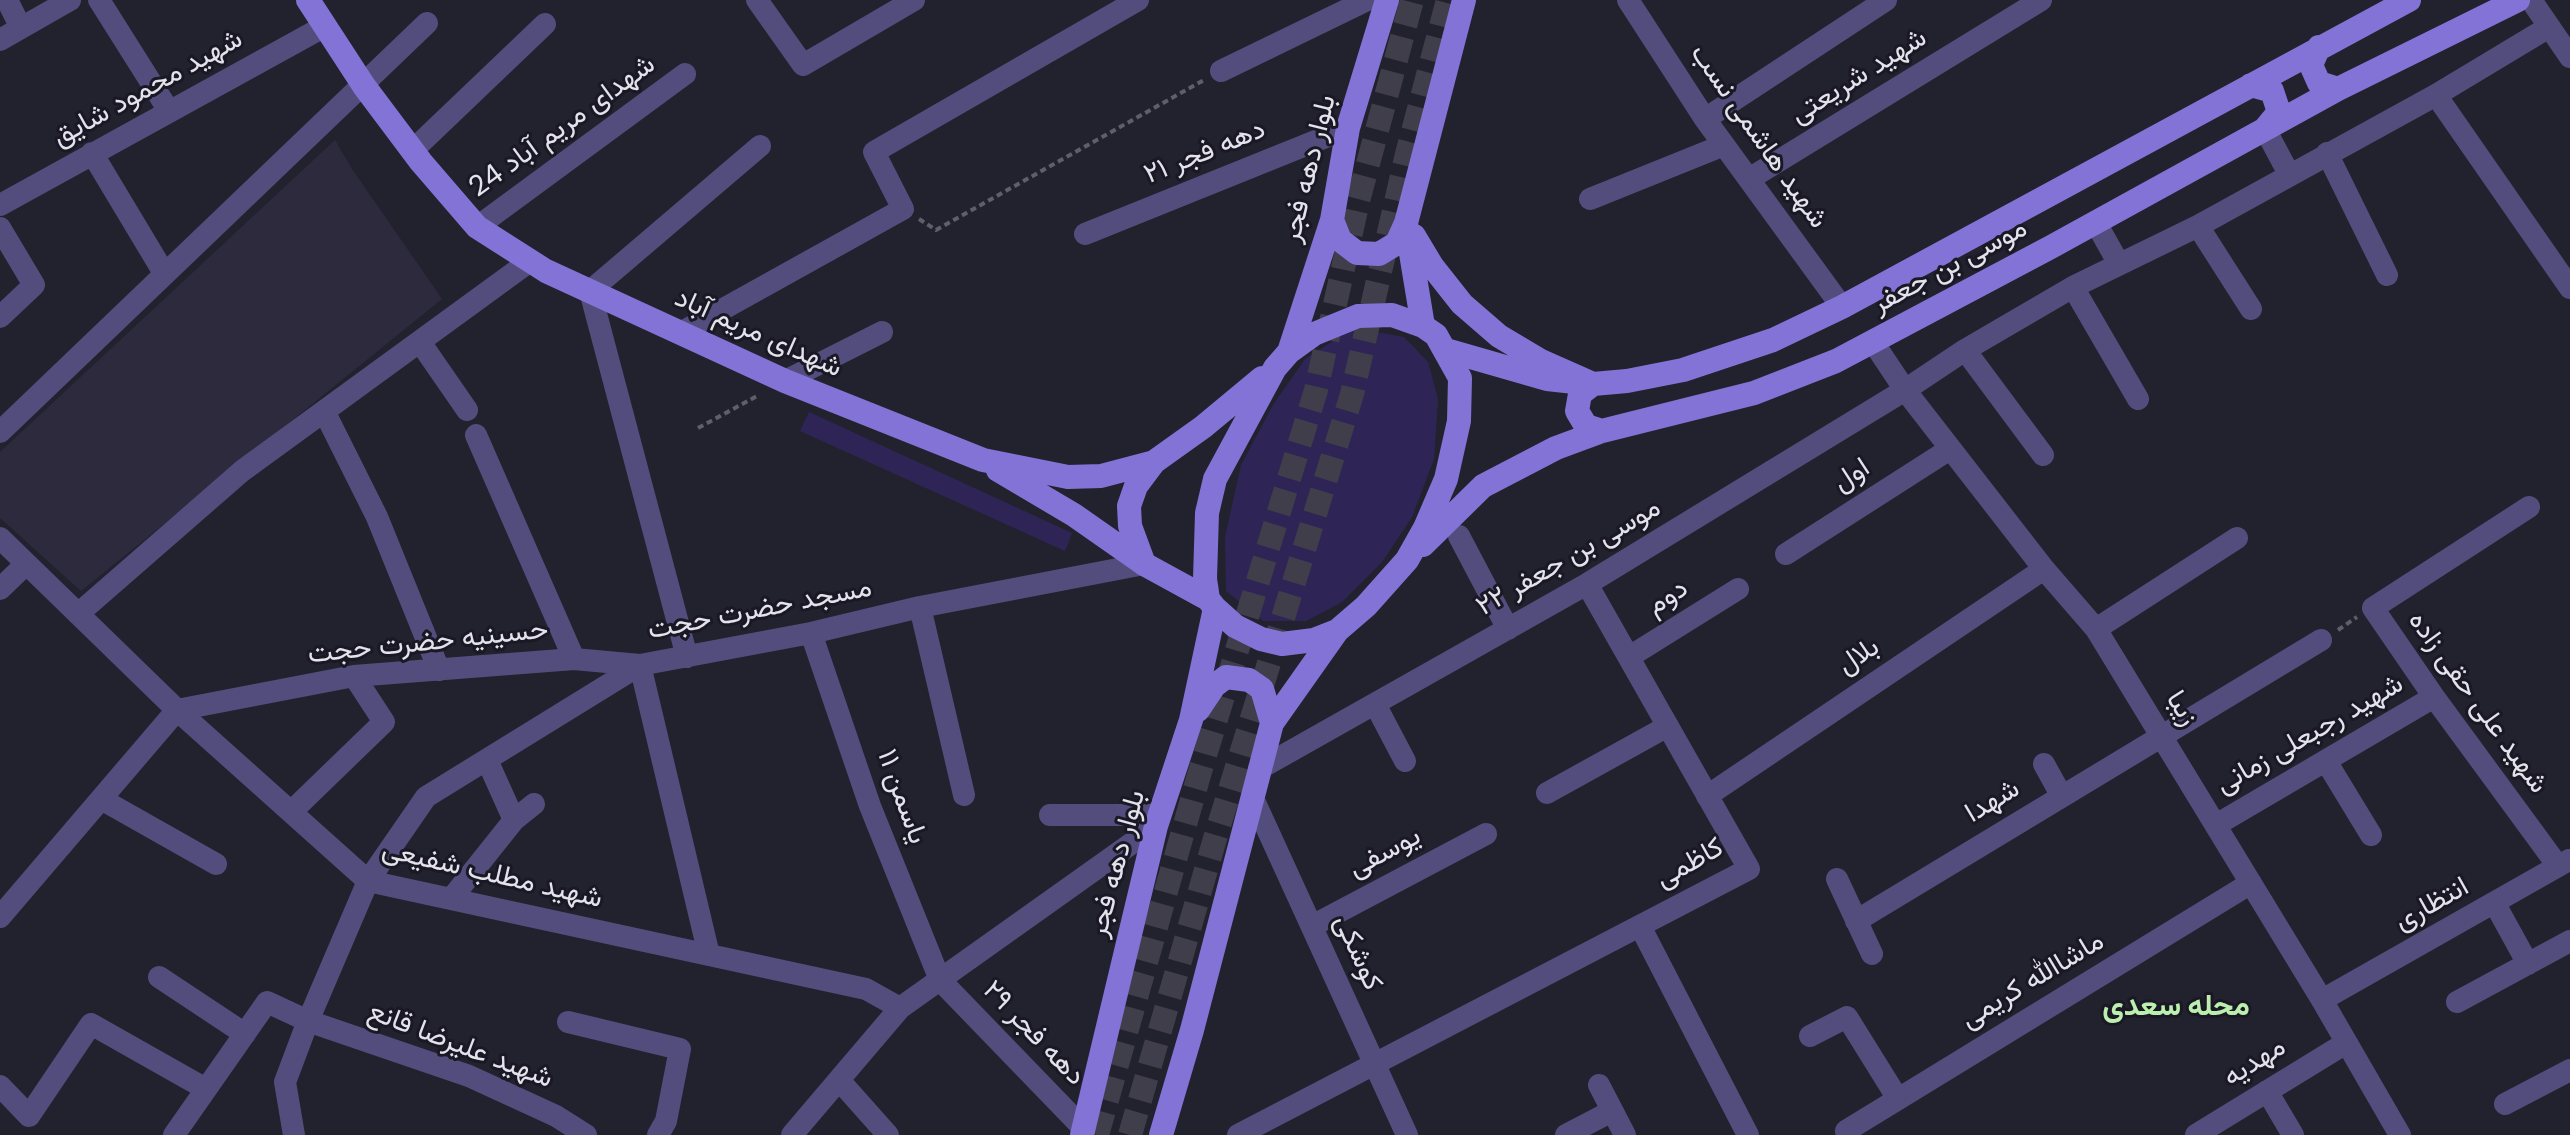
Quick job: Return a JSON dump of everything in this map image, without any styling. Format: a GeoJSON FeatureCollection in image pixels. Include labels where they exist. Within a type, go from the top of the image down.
{"type":"FeatureCollection","features":[{"type":"Feature","properties":{"kind":"main road","name":"شهدای مریم آباد"},"geometry":{"type":"LineString","coordinates":[[308,0],[364,86],[412,151],[477,227],[530,261],[680,333],[785,381],[983,460],[1068,477],[1101,476],[1154,462],[1203,427],[1314,334],[1358,316],[1392,315],[1423,326]]}},
{"type":"Feature","properties":{"kind":"main road","name":"بلوار دهه فجر"},"geometry":{"type":"LineString","coordinates":[[1083,1132],[1158,820],[1191,720],[1211,604],[1204,545],[1215,479],[1282,360],[1332,220],[1348,128],[1387,0]]}},
{"type":"Feature","properties":{"kind":"main road"},"geometry":{"type":"LineString","coordinates":[[1332,220],[1340,240],[1357,253],[1379,254],[1397,243],[1406,223],[1464,0]]}},
{"type":"Feature","properties":{"kind":"main road","name":"موسی بن جعفر"},"geometry":{"type":"LineString","coordinates":[[1446,350],[1547,379],[1593,384],[1683,370],[1773,340],[1842,307],[2409,0]]}},
{"type":"Feature","properties":{"kind":"main road","name":"موسی بن جعفر"},"geometry":{"type":"LineString","coordinates":[[1407,560],[1483,486],[1556,448],[1602,431],[1754,393],[1836,361],[2096,223],[2338,89],[2518,0]]}},
{"type":"Feature","properties":{"kind":"main road"},"geometry":{"type":"LineString","coordinates":[[2319,47],[2311,65],[2319,83],[2338,89]]}},
{"type":"Feature","properties":{"kind":"main road"},"geometry":{"type":"LineString","coordinates":[[2251,85],[2272,91],[2279,112],[2265,129]]}},
{"type":"Feature","properties":{"kind":"main road"},"geometry":{"type":"LineString","coordinates":[[1161,1135],[1192,1030],[1272,723],[1337,631],[1366,606],[1407,560],[1446,479],[1459,421],[1460,378],[1436,335],[1423,326],[1406,223]]}},
{"type":"Feature","properties":{"kind":"main road"},"geometry":{"type":"LineString","coordinates":[[1406,223],[1432,266],[1462,304],[1499,336],[1541,361],[1593,384],[1580,394],[1577,411],[1586,426],[1602,431]]}},
{"type":"Feature","properties":{"kind":"main road"},"geometry":{"type":"LineString","coordinates":[[983,460],[1211,604],[1235,626],[1261,639],[1282,644],[1314,640],[1337,631]]}},
{"type":"Feature","properties":{"kind":"main road"},"geometry":{"type":"LineString","coordinates":[[1144,564],[1130,526],[1129,506],[1136,486],[1154,462]]}},
{"type":"Feature","properties":{"kind":"main road"},"geometry":{"type":"LineString","coordinates":[[1191,720],[1214,686],[1226,677],[1249,680],[1262,689],[1272,723]]}},
{"type":"Feature","properties":{"kind":"street"},"geometry":{"type":"LineString","coordinates":[[7,0],[21,28]]}},
{"type":"Feature","properties":{"kind":"street"},"geometry":{"type":"LineString","coordinates":[[0,40],[70,0]]}},
{"type":"Feature","properties":{"kind":"street"},"geometry":{"type":"LineString","coordinates":[[99,0],[169,111]]}},
{"type":"Feature","properties":{"kind":"street"},"geometry":{"type":"LineString","coordinates":[[757,0],[803,65],[914,0]]}},
{"type":"Feature","properties":{"kind":"street"},"geometry":{"type":"LineString","coordinates":[[680,333],[903,209],[874,152],[1138,0]]}},
{"type":"Feature","properties":{"kind":"street"},"geometry":{"type":"LineString","coordinates":[[1221,71],[1367,0]]}},
{"type":"Feature","properties":{"kind":"street"},"geometry":{"type":"LineString","coordinates":[[1705,119],[1886,0]]}},
{"type":"Feature","properties":{"kind":"street","name":"شهید شریعتی"},"geometry":{"type":"LineString","coordinates":[[1749,179],[2041,0]]}},
{"type":"Feature","properties":{"kind":"street"},"geometry":{"type":"LineString","coordinates":[[2531,0],[2570,57]]}},
{"type":"Feature","properties":{"kind":"street","name":"شهید هاشمی نسب"},"geometry":{"type":"LineString","coordinates":[[1632,1],[1705,119],[1842,307]]}},
{"type":"Feature","properties":{"kind":"street"},"geometry":{"type":"LineString","coordinates":[[0,432],[427,23]]}},
{"type":"Feature","properties":{"kind":"street"},"geometry":{"type":"LineString","coordinates":[[412,151],[545,24]]}},
{"type":"Feature","properties":{"kind":"street","name":"شهید محمود شایق"},"geometry":{"type":"LineString","coordinates":[[0,205],[325,26]]}},
{"type":"Feature","properties":{"kind":"street","name":"موسی بن جعفر ۲۲"},"geometry":{"type":"LineString","coordinates":[[1259,769],[1587,584],[1905,390],[1965,350],[2073,287],[2198,226],[2436,95],[2549,27]]}},
{"type":"Feature","properties":{"kind":"street","name":"24 شهدای مریم آباد"},"geometry":{"type":"LineString","coordinates":[[477,227],[685,74]]}},
{"type":"Feature","properties":{"kind":"street"},"geometry":{"type":"LineString","coordinates":[[2436,95],[2570,288]]}},
{"type":"Feature","properties":{"kind":"street","name":"دهه فجر ۲۱"},"geometry":{"type":"LineString","coordinates":[[1085,234],[1348,128]]}},
{"type":"Feature","properties":{"kind":"street"},"geometry":{"type":"LineString","coordinates":[[2265,129],[2289,174]]}},
{"type":"Feature","properties":{"kind":"street"},"geometry":{"type":"LineString","coordinates":[[1590,199],[1724,145]]}},
{"type":"Feature","properties":{"kind":"street"},"geometry":{"type":"LineString","coordinates":[[687,657],[590,291],[760,146]]}},
{"type":"Feature","properties":{"kind":"street"},"geometry":{"type":"LineString","coordinates":[[92,153],[164,273]]}},
{"type":"Feature","properties":{"kind":"street"},"geometry":{"type":"LineString","coordinates":[[2327,153],[2387,275]]}},
{"type":"Feature","properties":{"kind":"street"},"geometry":{"type":"LineString","coordinates":[[2096,223],[2119,264]]}},
{"type":"Feature","properties":{"kind":"street"},"geometry":{"type":"LineString","coordinates":[[2198,226],[2251,309]]}},
{"type":"Feature","properties":{"kind":"street"},"geometry":{"type":"LineString","coordinates":[[0,228],[34,285],[0,317]]}},
{"type":"Feature","properties":{"kind":"street"},"geometry":{"type":"LineString","coordinates":[[78,614],[242,471],[530,261]]}},
{"type":"Feature","properties":{"kind":"street"},"geometry":{"type":"LineString","coordinates":[[2073,287],[2138,399]]}},
{"type":"Feature","properties":{"kind":"street"},"geometry":{"type":"LineString","coordinates":[[785,381],[882,332]]}},
{"type":"Feature","properties":{"kind":"street"},"geometry":{"type":"LineString","coordinates":[[420,342],[467,410]]}},
{"type":"Feature","properties":{"kind":"street","name":"زیبا"},"geometry":{"type":"LineString","coordinates":[[1873,342],[1950,449],[2044,569],[2096,629],[2322,1000],[2400,1135]]}},
{"type":"Feature","properties":{"kind":"street"},"geometry":{"type":"LineString","coordinates":[[1965,350],[2043,455]]}},
{"type":"Feature","properties":{"kind":"street"},"geometry":{"type":"LineString","coordinates":[[324,411],[377,517],[439,670]]}},
{"type":"Feature","properties":{"kind":"street"},"geometry":{"type":"LineString","coordinates":[[476,435],[574,659]]}},
{"type":"Feature","properties":{"kind":"street","name":"اول"},"geometry":{"type":"LineString","coordinates":[[1786,554],[1950,449]]}},
{"type":"Feature","properties":{"kind":"street","name":"شهید علی حقی زاده"},"geometry":{"type":"LineString","coordinates":[[2529,507],[2373,608],[2434,697],[2564,862]]}},
{"type":"Feature","properties":{"kind":"street"},"geometry":{"type":"LineString","coordinates":[[1459,536],[1508,629]]}},
{"type":"Feature","properties":{"kind":"street","name":"شهید مطلب شفیعی"},"geometry":{"type":"LineString","coordinates":[[0,538],[177,710],[368,881],[866,989],[900,1008]]}},
{"type":"Feature","properties":{"kind":"street"},"geometry":{"type":"LineString","coordinates":[[2096,629],[2237,538]]}},
{"type":"Feature","properties":{"kind":"street"},"geometry":{"type":"LineString","coordinates":[[0,589],[26,564]]}},
{"type":"Feature","properties":{"kind":"street","name":"مسجد حضرت حجت"},"geometry":{"type":"LineString","coordinates":[[294,1135],[285,1082],[308,1021],[368,881],[426,797],[640,665],[1144,564]]}},
{"type":"Feature","properties":{"kind":"street","name":"بلال"},"geometry":{"type":"LineString","coordinates":[[1707,796],[2044,569]]}},
{"type":"Feature","properties":{"kind":"street","name":"کاظمی"},"geometry":{"type":"LineString","coordinates":[[1238,1135],[1749,869],[1587,584]]}},
{"type":"Feature","properties":{"kind":"street","name":"دوم"},"geometry":{"type":"LineString","coordinates":[[1629,657],[1738,589]]}},
{"type":"Feature","properties":{"kind":"street"},"geometry":{"type":"LineString","coordinates":[[920,607],[964,795]]}},
{"type":"Feature","properties":{"kind":"street","name":"یاسمن ۱۱"},"geometry":{"type":"LineString","coordinates":[[811,633],[870,806],[940,980]]}},
{"type":"Feature","properties":{"kind":"street","name":"شهدا"},"geometry":{"type":"LineString","coordinates":[[1856,921],[2321,640]]}},
{"type":"Feature","properties":{"kind":"street","name":"حسینیه حضرت حجت"},"geometry":{"type":"LineString","coordinates":[[177,710],[354,676],[574,659],[640,665]]}},
{"type":"Feature","properties":{"kind":"street"},"geometry":{"type":"LineString","coordinates":[[640,665],[709,955]]}},
{"type":"Feature","properties":{"kind":"street"},"geometry":{"type":"LineString","coordinates":[[291,812],[384,722],[354,676]]}},
{"type":"Feature","properties":{"kind":"street","name":"شهید رجبعلی زمانی"},"geometry":{"type":"LineString","coordinates":[[2216,825],[2434,697]]}},
{"type":"Feature","properties":{"kind":"street"},"geometry":{"type":"LineString","coordinates":[[1375,704],[1405,761]]}},
{"type":"Feature","properties":{"kind":"street"},"geometry":{"type":"LineString","coordinates":[[0,917],[177,710]]}},
{"type":"Feature","properties":{"kind":"street"},"geometry":{"type":"LineString","coordinates":[[1547,793],[1668,726]]}},
{"type":"Feature","properties":{"kind":"street"},"geometry":{"type":"LineString","coordinates":[[487,760],[514,820]]}},
{"type":"Feature","properties":{"kind":"street"},"geometry":{"type":"LineString","coordinates":[[2326,761],[2371,835]]}},
{"type":"Feature","properties":{"kind":"street"},"geometry":{"type":"LineString","coordinates":[[2044,764],[2061,795]]}},
{"type":"Feature","properties":{"kind":"street","name":"کوشکی"},"geometry":{"type":"LineString","coordinates":[[1252,796],[1407,1135]]}},
{"type":"Feature","properties":{"kind":"street"},"geometry":{"type":"LineString","coordinates":[[101,799],[216,864]]}},
{"type":"Feature","properties":{"kind":"street"},"geometry":{"type":"LineString","coordinates":[[451,899],[514,820],[534,804]]}},
{"type":"Feature","properties":{"kind":"street"},"geometry":{"type":"LineString","coordinates":[[1050,815],[1158,820]]}},
{"type":"Feature","properties":{"kind":"street"},"geometry":{"type":"LineString","coordinates":[[792,1135],[900,1008],[1158,820]]}},
{"type":"Feature","properties":{"kind":"street","name":"یوسفی"},"geometry":{"type":"LineString","coordinates":[[1312,926],[1486,834]]}},
{"type":"Feature","properties":{"kind":"street","name":"انتظاری"},"geometry":{"type":"LineString","coordinates":[[2322,1000],[2564,862]]}},
{"type":"Feature","properties":{"kind":"street"},"geometry":{"type":"LineString","coordinates":[[1837,879],[1872,954]]}},
{"type":"Feature","properties":{"kind":"street","name":"ماشاالله کریمی"},"geometry":{"type":"LineString","coordinates":[[1848,1133],[1898,1099],[2251,883]]}},
{"type":"Feature","properties":{"kind":"street"},"geometry":{"type":"LineString","coordinates":[[2495,904],[2528,964]]}},
{"type":"Feature","properties":{"kind":"street"},"geometry":{"type":"LineString","coordinates":[[1640,926],[1748,1135]]}},
{"type":"Feature","properties":{"kind":"street"},"geometry":{"type":"LineString","coordinates":[[2457,1002],[2570,941]]}},
{"type":"Feature","properties":{"kind":"street"},"geometry":{"type":"LineString","coordinates":[[159,977],[245,1034],[174,1135]]}},
{"type":"Feature","properties":{"kind":"street","name":"دهه فجر ۲۹"},"geometry":{"type":"LineString","coordinates":[[940,980],[1083,1132]]}},
{"type":"Feature","properties":{"kind":"street","name":"شهید علیرضا قانع"},"geometry":{"type":"LineString","coordinates":[[245,1034],[267,1002],[308,1021],[469,1076],[556,1116],[586,1135]]}},
{"type":"Feature","properties":{"kind":"street"},"geometry":{"type":"LineString","coordinates":[[1810,1036],[1847,1017],[1898,1099]]}},
{"type":"Feature","properties":{"kind":"street"},"geometry":{"type":"LineString","coordinates":[[568,1022],[680,1049],[666,1121],[658,1135]]}},
{"type":"Feature","properties":{"kind":"street"},"geometry":{"type":"LineString","coordinates":[[0,1086],[29,1116],[91,1024],[206,1089]]}},
{"type":"Feature","properties":{"kind":"street","name":"مهدیه"},"geometry":{"type":"LineString","coordinates":[[2196,1135],[2346,1043]]}},
{"type":"Feature","properties":{"kind":"street"},"geometry":{"type":"LineString","coordinates":[[2505,1104],[2570,1070]]}},
{"type":"Feature","properties":{"kind":"street"},"geometry":{"type":"LineString","coordinates":[[839,1080],[888,1135]]}},
{"type":"Feature","properties":{"kind":"street"},"geometry":{"type":"LineString","coordinates":[[1599,1085],[1625,1135]]}},
{"type":"Feature","properties":{"kind":"street"},"geometry":{"type":"LineString","coordinates":[[2267,1091],[2293,1135]]}},
{"type":"Feature","properties":{"kind":"street"},"geometry":{"type":"LineString","coordinates":[[1566,1135],[1612,1111]]}},
{"type":"Feature","properties":{"kind":"path"},"geometry":{"type":"LineString","coordinates":[[903,209],[936,230],[1221,71]]}},
{"type":"Feature","properties":{"kind":"path"},"geometry":{"type":"LineString","coordinates":[[698,428],[785,381]]}},
{"type":"Feature","properties":{"kind":"path"},"geometry":{"type":"LineString","coordinates":[[2321,640],[2373,608]]}},
{"type":"Feature","properties":{"kind":"shaded area"},"geometry":{"type":"Polygon","coordinates":[[[335,140],[442,299],[81,591],[0,518],[0,452],[335,140]]]}},
{"type":"Feature","properties":{"kind":"shaded area"},"geometry":{"type":"Polygon","coordinates":[[[1353,328],[1404,337],[1428,362],[1438,399],[1434,459],[1412,517],[1382,562],[1342,602],[1306,621],[1263,621],[1226,591],[1225,537],[1241,465],[1273,405],[1305,359],[1353,328]]]}},
{"type":"Feature","properties":{"kind":"shaded area"},"geometry":{"type":"Polygon","coordinates":[[[809,412],[1072,533],[1065,551],[800,431],[809,412]]]}},
{"type":"Feature","properties":{"kind":"tunnel"},"geometry":{"type":"LineString","coordinates":[[1097,1135],[1199,775],[1316,390],[1358,201],[1412,0]]}},
{"type":"Feature","properties":{"kind":"tunnel"},"geometry":{"type":"LineString","coordinates":[[1130,1135],[1216,835],[1352,394],[1407,154],[1448,0]]}},
{"type":"Feature","properties":{"kind":"district","name":"محله سعدی"},"geometry":{"type":"Point","coordinates":[2176,1007]}}]}
